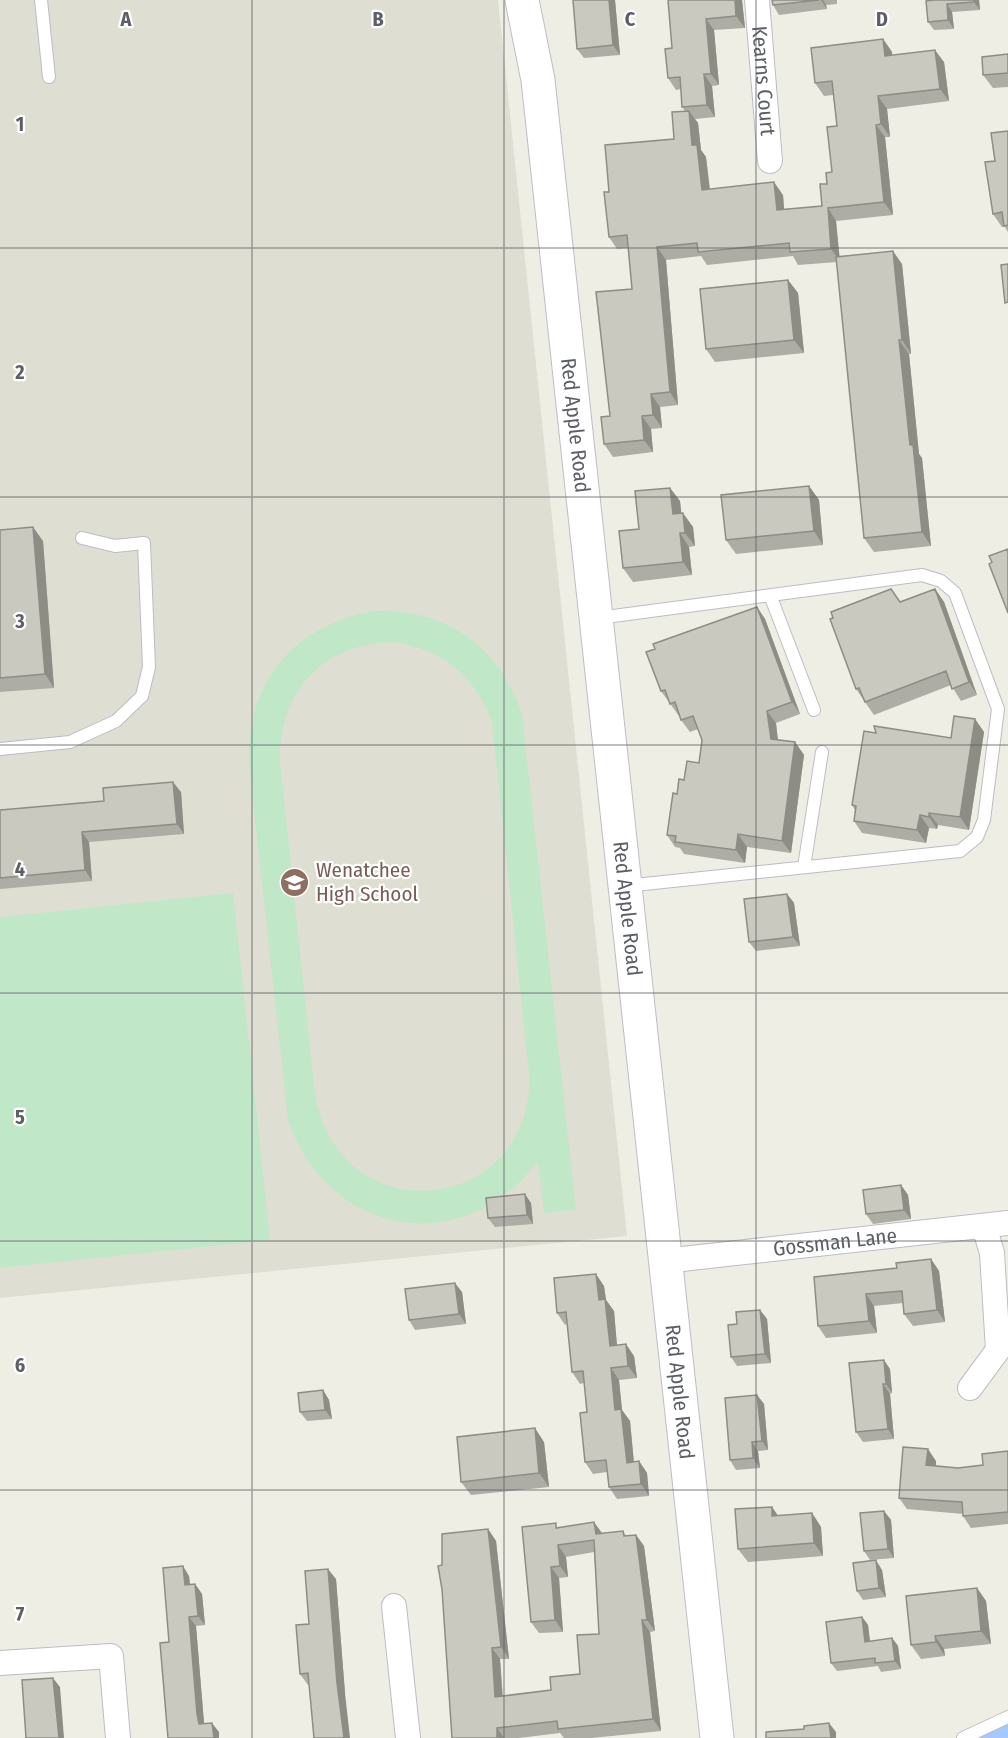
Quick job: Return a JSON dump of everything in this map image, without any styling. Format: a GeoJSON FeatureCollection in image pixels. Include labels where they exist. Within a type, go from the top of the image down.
{"type":"FeatureCollection","features":[{"type":"Feature","properties":{"kind":"street","name":"Red Apple Road"},"geometry":{"type":"LineString","coordinates":[[522,0],[538,80],[717,1738]]}},
{"type":"Feature","properties":{"kind":"street","name":"Red Apple Road"},"geometry":{"type":"LineString","coordinates":[[538,0],[538,80]]}},
{"type":"Feature","properties":{"kind":"street","name":"Kearns Court"},"geometry":{"type":"LineString","coordinates":[[757,0],[770,161]]}},
{"type":"Feature","properties":{"kind":"street","name":"Gossman Lane"},"geometry":{"type":"LineString","coordinates":[[664,1261],[1008,1223]]}},
{"type":"Feature","properties":{"kind":"street"},"geometry":{"type":"LineString","coordinates":[[970,1388],[998,1350],[992,1253],[984,1226]]}},
{"type":"Feature","properties":{"kind":"street"},"geometry":{"type":"LineString","coordinates":[[394,1606],[408,1738]]}},
{"type":"Feature","properties":{"kind":"street"},"geometry":{"type":"LineString","coordinates":[[0,1663],[111,1656],[118,1738]]}},
{"type":"Feature","properties":{"kind":"lane"},"geometry":{"type":"LineString","coordinates":[[41,0],[49,77]]}},
{"type":"Feature","properties":{"kind":"lane"},"geometry":{"type":"LineString","coordinates":[[0,749],[69,742],[116,721],[142,696],[148,668],[144,543],[115,546],[82,538]]}},
{"type":"Feature","properties":{"kind":"lane"},"geometry":{"type":"LineString","coordinates":[[595,618],[922,575],[941,581],[955,593],[1003,708],[984,820],[977,837],[960,851],[624,886]]}},
{"type":"Feature","properties":{"kind":"lane"},"geometry":{"type":"LineString","coordinates":[[770,595],[814,710]]}},
{"type":"Feature","properties":{"kind":"lane"},"geometry":{"type":"LineString","coordinates":[[804,867],[822,752]]}},
{"type":"Feature","properties":{"kind":"lane"},"geometry":{"type":"LineString","coordinates":[[963,1738],[1008,1717]]}},
{"type":"Feature","properties":{"kind":"shaded area","name":"Wenatchee High School"},"geometry":{"type":"Polygon","coordinates":[[[0,0],[498,0],[627,1236],[0,1298],[0,0]]]}},
{"type":"Feature","properties":{"kind":"green space"},"geometry":{"type":"Polygon","coordinates":[[[373,611],[400,612],[424,616],[446,624],[484,650],[512,689],[522,714],[576,1210],[544,1213],[538,1161],[507,1193],[473,1213],[436,1223],[400,1222],[365,1210],[333,1189],[307,1159],[288,1120],[249,765],[250,735],[256,708],[266,684],[280,663],[297,645],[319,630],[344,619],[373,611]],[[393,642],[368,645],[345,652],[326,662],[310,676],[297,693],[287,714],[280,762],[315,1095],[332,1140],[360,1171],[395,1187],[434,1190],[471,1180],[502,1156],[523,1120],[529,1073],[492,722],[485,705],[466,678],[441,658],[411,646],[393,642]]]}},
{"type":"Feature","properties":{"kind":"green space"},"geometry":{"type":"Polygon","coordinates":[[[233,893],[270,1240],[0,1268],[0,917],[233,893]]]}},
{"type":"Feature","properties":{"kind":"building"},"geometry":{"type":"Polygon","coordinates":[[[573,0],[609,0],[613,45],[577,49],[573,0]]]}},
{"type":"Feature","properties":{"kind":"building"},"geometry":{"type":"Polygon","coordinates":[[[668,0],[735,0],[736,16],[706,19],[711,74],[704,74],[707,105],[682,107],[680,77],[668,78],[665,49],[672,48],[668,0]]]}},
{"type":"Feature","properties":{"kind":"building"},"geometry":{"type":"Polygon","coordinates":[[[772,0],[819,0],[773,5],[772,0]]]}},
{"type":"Feature","properties":{"kind":"building"},"geometry":{"type":"Polygon","coordinates":[[[974,0],[974,2],[947,4],[948,20],[928,22],[926,1],[974,0]]]}},
{"type":"Feature","properties":{"kind":"building"},"geometry":{"type":"Polygon","coordinates":[[[883,39],[885,56],[935,50],[940,89],[878,96],[881,124],[876,125],[884,202],[828,208],[831,249],[790,252],[789,243],[698,252],[697,243],[657,247],[670,392],[651,394],[653,415],[642,416],[644,440],[604,444],[601,417],[610,416],[596,292],[632,289],[627,235],[609,237],[604,192],[609,192],[605,145],[674,139],[672,112],[689,111],[692,145],[697,145],[702,190],[774,182],[777,210],[822,206],[820,184],[827,184],[826,173],[832,172],[827,127],[837,126],[832,81],[815,83],[811,48],[883,39]]]}},
{"type":"Feature","properties":{"kind":"building"},"geometry":{"type":"Polygon","coordinates":[[[1008,54],[1008,73],[983,75],[982,57],[1008,54]]]}},
{"type":"Feature","properties":{"kind":"building"},"geometry":{"type":"Polygon","coordinates":[[[1008,131],[1008,225],[1004,226],[1002,212],[993,214],[985,162],[995,161],[991,133],[1008,131]]]}},
{"type":"Feature","properties":{"kind":"building"},"geometry":{"type":"Polygon","coordinates":[[[893,251],[902,340],[899,340],[922,532],[864,538],[836,257],[893,251]]]}},
{"type":"Feature","properties":{"kind":"building"},"geometry":{"type":"Polygon","coordinates":[[[1008,264],[1008,302],[1005,303],[1001,265],[1008,264]]]}},
{"type":"Feature","properties":{"kind":"building"},"geometry":{"type":"Polygon","coordinates":[[[788,280],[794,340],[706,349],[700,289],[788,280]]]}},
{"type":"Feature","properties":{"kind":"building"},"geometry":{"type":"Polygon","coordinates":[[[809,486],[814,531],[726,540],[721,495],[809,486]]]}},
{"type":"Feature","properties":{"kind":"building"},"geometry":{"type":"Polygon","coordinates":[[[670,488],[673,514],[683,513],[685,533],[680,533],[683,562],[623,568],[619,531],[639,529],[635,491],[670,488]]]}},
{"type":"Feature","properties":{"kind":"building"},"geometry":{"type":"Polygon","coordinates":[[[33,527],[45,674],[0,678],[0,530],[33,527]]]}},
{"type":"Feature","properties":{"kind":"building"},"geometry":{"type":"Polygon","coordinates":[[[1008,549],[1008,613],[989,564],[992,562],[989,556],[1008,549]]]}},
{"type":"Feature","properties":{"kind":"building"},"geometry":{"type":"Polygon","coordinates":[[[891,589],[900,602],[935,589],[969,682],[952,689],[946,671],[865,702],[859,688],[856,689],[830,619],[833,618],[831,612],[891,589]]]}},
{"type":"Feature","properties":{"kind":"building"},"geometry":{"type":"Polygon","coordinates":[[[757,607],[792,702],[767,711],[771,739],[795,742],[782,841],[738,834],[736,850],[675,842],[676,836],[667,835],[673,793],[677,794],[679,779],[684,780],[687,761],[699,763],[702,740],[693,716],[681,720],[675,702],[670,704],[665,690],[661,691],[646,652],[655,649],[653,644],[757,607]]]}},
{"type":"Feature","properties":{"kind":"building"},"geometry":{"type":"Polygon","coordinates":[[[954,716],[975,719],[960,817],[929,813],[929,817],[920,815],[917,830],[854,821],[856,806],[852,805],[864,731],[876,733],[874,726],[951,738],[954,716]]]}},
{"type":"Feature","properties":{"kind":"building"},"geometry":{"type":"Polygon","coordinates":[[[173,782],[177,824],[82,832],[85,870],[0,878],[0,810],[104,801],[103,788],[173,782]]]}},
{"type":"Feature","properties":{"kind":"building"},"geometry":{"type":"Polygon","coordinates":[[[787,894],[793,937],[749,942],[744,899],[787,894]]]}},
{"type":"Feature","properties":{"kind":"building"},"geometry":{"type":"Polygon","coordinates":[[[901,1185],[904,1210],[866,1214],[863,1190],[901,1185]]]}},
{"type":"Feature","properties":{"kind":"building"},"geometry":{"type":"Polygon","coordinates":[[[525,1194],[527,1215],[488,1218],[486,1198],[525,1194]]]}},
{"type":"Feature","properties":{"kind":"building"},"geometry":{"type":"Polygon","coordinates":[[[931,1259],[937,1310],[904,1314],[902,1291],[866,1294],[869,1321],[818,1326],[814,1277],[897,1268],[896,1263],[931,1259]]]}},
{"type":"Feature","properties":{"kind":"building"},"geometry":{"type":"Polygon","coordinates":[[[596,1274],[599,1300],[605,1299],[610,1346],[626,1344],[628,1366],[611,1368],[615,1410],[621,1409],[627,1463],[639,1461],[641,1484],[609,1487],[606,1460],[585,1462],[580,1413],[587,1412],[583,1371],[572,1372],[566,1312],[557,1313],[554,1278],[596,1274]]]}},
{"type":"Feature","properties":{"kind":"building"},"geometry":{"type":"Polygon","coordinates":[[[455,1283],[459,1314],[409,1320],[405,1289],[455,1283]]]}},
{"type":"Feature","properties":{"kind":"building"},"geometry":{"type":"Polygon","coordinates":[[[760,1310],[765,1354],[731,1357],[728,1325],[737,1324],[736,1312],[760,1310]]]}},
{"type":"Feature","properties":{"kind":"building"},"geometry":{"type":"Polygon","coordinates":[[[884,1360],[886,1384],[883,1384],[888,1429],[856,1432],[849,1363],[884,1360]]]}},
{"type":"Feature","properties":{"kind":"building"},"geometry":{"type":"Polygon","coordinates":[[[323,1390],[325,1410],[300,1412],[298,1393],[323,1390]]]}},
{"type":"Feature","properties":{"kind":"building"},"geometry":{"type":"Polygon","coordinates":[[[757,1395],[762,1441],[752,1442],[753,1458],[730,1460],[725,1398],[757,1395]]]}},
{"type":"Feature","properties":{"kind":"building"},"geometry":{"type":"Polygon","coordinates":[[[535,1428],[539,1473],[461,1482],[457,1437],[535,1428]]]}},
{"type":"Feature","properties":{"kind":"building"},"geometry":{"type":"Polygon","coordinates":[[[903,1447],[928,1449],[926,1465],[958,1468],[983,1465],[982,1454],[1008,1451],[1008,1512],[963,1516],[962,1502],[899,1498],[903,1447]]]}},
{"type":"Feature","properties":{"kind":"building"},"geometry":{"type":"Polygon","coordinates":[[[772,1507],[772,1516],[812,1513],[814,1543],[738,1549],[735,1509],[772,1507]]]}},
{"type":"Feature","properties":{"kind":"building"},"geometry":{"type":"Polygon","coordinates":[[[884,1511],[888,1549],[864,1551],[860,1513],[884,1511]]]}},
{"type":"Feature","properties":{"kind":"building"},"geometry":{"type":"Polygon","coordinates":[[[594,1522],[596,1534],[623,1531],[624,1536],[636,1535],[647,1620],[642,1620],[653,1719],[558,1729],[557,1721],[497,1728],[497,1738],[452,1738],[442,1589],[438,1566],[442,1565],[442,1534],[488,1529],[501,1647],[492,1648],[495,1697],[551,1690],[550,1677],[580,1674],[577,1635],[599,1634],[594,1540],[558,1545],[560,1566],[551,1567],[555,1620],[531,1622],[522,1527],[556,1523],[556,1528],[594,1522]]]}},
{"type":"Feature","properties":{"kind":"building"},"geometry":{"type":"Polygon","coordinates":[[[876,1560],[879,1588],[857,1591],[853,1563],[876,1560]]]}},
{"type":"Feature","properties":{"kind":"building"},"geometry":{"type":"Polygon","coordinates":[[[183,1566],[185,1585],[195,1584],[198,1616],[189,1617],[197,1714],[199,1724],[212,1723],[214,1738],[168,1738],[160,1643],[169,1642],[163,1568],[183,1566]]]}},
{"type":"Feature","properties":{"kind":"building"},"geometry":{"type":"Polygon","coordinates":[[[328,1569],[344,1738],[314,1738],[308,1673],[300,1674],[296,1625],[309,1624],[305,1571],[328,1569]]]}},
{"type":"Feature","properties":{"kind":"building"},"geometry":{"type":"Polygon","coordinates":[[[977,1588],[981,1631],[935,1636],[936,1642],[911,1645],[906,1596],[977,1588]]]}},
{"type":"Feature","properties":{"kind":"building"},"geometry":{"type":"Polygon","coordinates":[[[862,1617],[865,1642],[892,1638],[895,1661],[875,1663],[875,1658],[831,1663],[826,1622],[862,1617]]]}},
{"type":"Feature","properties":{"kind":"building"},"geometry":{"type":"Polygon","coordinates":[[[53,1678],[59,1738],[26,1738],[22,1680],[53,1678]]]}},
{"type":"Feature","properties":{"kind":"building"},"geometry":{"type":"Polygon","coordinates":[[[829,1723],[831,1738],[766,1738],[766,1732],[804,1729],[804,1726],[829,1723]]]}},
{"type":"Feature","properties":{"kind":"waterway"},"geometry":{"type":"LineString","coordinates":[[992,1738],[1008,1730]]}},
{"type":"Feature","properties":{"kind":"place","name":"Wenatchee High School"},"geometry":{"type":"Point","coordinates":[295,882]}}]}
